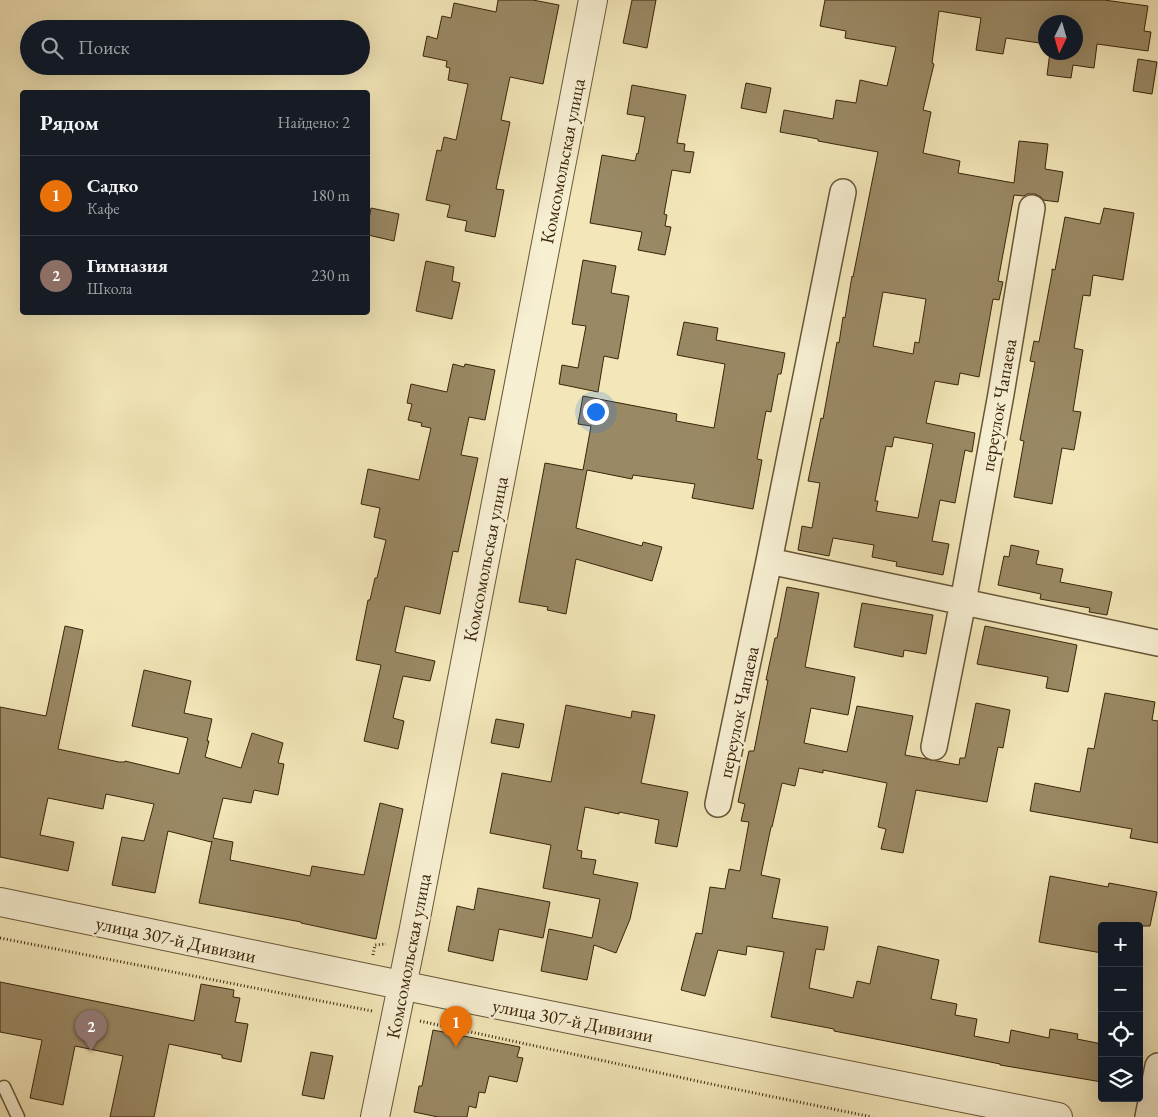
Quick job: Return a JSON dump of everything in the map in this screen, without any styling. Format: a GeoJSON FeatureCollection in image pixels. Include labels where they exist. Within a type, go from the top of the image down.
{"type":"FeatureCollection","features":[{"type":"Feature","properties":{"kind":"street","name":"Комсомольская улица"},"geometry":{"type":"LineString","coordinates":[[376,1117],[593,0]]}},
{"type":"Feature","properties":{"kind":"street","name":"переулок Чапаева"},"geometry":{"type":"LineString","coordinates":[[718,804],[843,192]]}},
{"type":"Feature","properties":{"kind":"street","name":"переулок Чапаева"},"geometry":{"type":"LineString","coordinates":[[934,747],[1001,394],[1032,208]]}},
{"type":"Feature","properties":{"kind":"street"},"geometry":{"type":"LineString","coordinates":[[769,561],[1158,643]]}},
{"type":"Feature","properties":{"kind":"street","name":"улица 307-й Дивизии"},"geometry":{"type":"LineString","coordinates":[[0,902],[1058,1117]]}},
{"type":"Feature","properties":{"kind":"street"},"geometry":{"type":"LineString","coordinates":[[1148,1117],[1158,1066]]}},
{"type":"Feature","properties":{"kind":"lane"},"geometry":{"type":"LineString","coordinates":[[4,1087],[18,1117]]}},
{"type":"Feature","properties":{"kind":"path"},"geometry":{"type":"LineString","coordinates":[[0,938],[362,1009]]}},
{"type":"Feature","properties":{"kind":"path"},"geometry":{"type":"LineString","coordinates":[[423,1022],[872,1117]]}},
{"type":"Feature","properties":{"kind":"building"},"geometry":{"type":"Polygon","coordinates":[[[498,0],[533,0],[559,5],[543,84],[510,77],[501,120],[510,122],[496,189],[504,190],[495,237],[465,231],[467,221],[447,217],[450,205],[426,200],[437,150],[441,151],[444,137],[456,140],[468,84],[448,80],[450,68],[446,67],[447,61],[423,56],[427,36],[437,39],[442,16],[451,18],[454,3],[496,12],[498,0]]]}},
{"type":"Feature","properties":{"kind":"building"},"geometry":{"type":"Polygon","coordinates":[[[632,0],[656,0],[647,48],[623,43],[632,0]]]}},
{"type":"Feature","properties":{"kind":"building"},"geometry":{"type":"Polygon","coordinates":[[[825,0],[1104,0],[1148,6],[1144,31],[1151,32],[1148,51],[1097,44],[1094,68],[1073,65],[1071,78],[1047,75],[1049,60],[1083,60],[1083,15],[1038,15],[1038,43],[1006,38],[1003,54],[976,50],[981,18],[939,11],[932,63],[934,64],[923,110],[931,112],[923,153],[960,161],[958,173],[1014,183],[1019,141],[1048,144],[1045,169],[1063,172],[1058,202],[1043,200],[1035,194],[1014,195],[998,281],[1003,282],[999,300],[993,299],[979,377],[960,373],[958,385],[935,381],[926,423],[975,433],[972,452],[965,450],[955,503],[940,500],[932,541],[949,544],[943,575],[896,566],[897,562],[872,557],[874,545],[833,538],[829,556],[798,550],[802,526],[812,528],[820,483],[808,481],[821,418],[823,419],[837,342],[839,343],[843,317],[845,318],[878,152],[780,132],[784,110],[833,119],[836,100],[856,103],[860,80],[887,86],[896,47],[845,38],[846,31],[820,26],[825,0]],[[883,292],[873,346],[913,354],[915,342],[919,343],[926,299],[883,292]],[[894,437],[892,447],[886,446],[875,501],[878,501],[876,511],[918,518],[933,444],[894,437]]]}},
{"type":"Feature","properties":{"kind":"building"},"geometry":{"type":"Polygon","coordinates":[[[1138,59],[1157,62],[1152,94],[1133,91],[1138,59]]]}},
{"type":"Feature","properties":{"kind":"building"},"geometry":{"type":"Polygon","coordinates":[[[746,83],[771,88],[766,113],[741,108],[746,83]]]}},
{"type":"Feature","properties":{"kind":"building"},"geometry":{"type":"Polygon","coordinates":[[[632,85],[686,95],[677,143],[685,144],[684,151],[694,152],[690,173],[672,170],[664,214],[667,215],[665,226],[671,227],[665,255],[638,250],[642,232],[590,223],[602,155],[635,161],[638,154],[645,117],[627,114],[632,85]]]}},
{"type":"Feature","properties":{"kind":"building"},"geometry":{"type":"Polygon","coordinates":[[[371,208],[399,214],[394,241],[370,235],[371,208]]]}},
{"type":"Feature","properties":{"kind":"building"},"geometry":{"type":"Polygon","coordinates":[[[1104,208],[1134,213],[1123,280],[1093,275],[1090,296],[1083,295],[1074,348],[1083,350],[1073,411],[1081,412],[1074,450],[1062,448],[1052,504],[1014,497],[1024,441],[1020,440],[1035,362],[1030,361],[1034,341],[1039,342],[1052,269],[1055,270],[1065,217],[1100,224],[1104,208]]]}},
{"type":"Feature","properties":{"kind":"building"},"geometry":{"type":"Polygon","coordinates":[[[583,260],[616,266],[611,293],[629,296],[618,359],[604,356],[598,392],[559,384],[562,365],[578,368],[586,326],[572,324],[583,260]]]}},
{"type":"Feature","properties":{"kind":"building"},"geometry":{"type":"Polygon","coordinates":[[[426,261],[454,267],[452,281],[460,283],[452,319],[416,311],[426,261]]]}},
{"type":"Feature","properties":{"kind":"building"},"geometry":{"type":"Polygon","coordinates":[[[684,322],[718,328],[716,340],[785,353],[781,374],[778,374],[771,412],[766,411],[757,459],[762,460],[753,509],[692,498],[695,484],[633,475],[632,479],[587,470],[576,528],[642,546],[643,542],[662,547],[652,581],[576,559],[566,614],[547,610],[548,607],[519,602],[545,463],[583,470],[591,426],[578,424],[583,396],[677,414],[676,421],[714,428],[725,364],[677,355],[684,322]]]}},
{"type":"Feature","properties":{"kind":"building"},"geometry":{"type":"Polygon","coordinates":[[[453,364],[464,367],[465,364],[495,370],[485,420],[469,417],[461,455],[478,458],[458,552],[453,551],[440,614],[405,606],[395,652],[435,661],[430,681],[403,676],[393,718],[404,721],[398,749],[364,741],[381,665],[356,660],[368,600],[370,600],[375,578],[377,578],[386,540],[374,537],[380,508],[361,504],[368,469],[419,480],[431,428],[421,426],[422,423],[408,420],[412,404],[407,403],[411,384],[447,392],[453,364]]]}},
{"type":"Feature","properties":{"kind":"building"},"geometry":{"type":"Polygon","coordinates":[[[1011,545],[1039,551],[1036,564],[1063,569],[1060,582],[1112,592],[1107,615],[1089,612],[1090,608],[1040,599],[1041,594],[998,585],[1004,556],[1009,557],[1011,545]]]}},
{"type":"Feature","properties":{"kind":"building"},"geometry":{"type":"Polygon","coordinates":[[[787,587],[819,593],[805,667],[855,677],[848,715],[811,708],[804,743],[847,752],[857,706],[913,716],[905,755],[959,765],[960,758],[965,758],[976,703],[1010,710],[1003,748],[998,747],[987,802],[916,790],[903,853],[881,849],[886,829],[878,827],[887,783],[823,770],[823,773],[799,768],[795,786],[782,783],[761,875],[780,879],[772,918],[828,927],[824,950],[816,949],[809,988],[853,998],[857,981],[870,984],[878,946],[939,960],[931,999],[957,1004],[955,1015],[977,1019],[974,1036],[1009,1043],[1011,1030],[1049,1038],[1050,1029],[1078,1034],[1077,1039],[1098,1043],[1098,1081],[1000,1065],[771,1017],[784,952],[747,946],[746,955],[718,950],[705,996],[681,990],[696,933],[702,934],[710,887],[725,889],[729,869],[740,871],[749,822],[741,821],[745,804],[738,802],[749,751],[754,751],[768,680],[766,680],[775,638],[777,638],[787,587]]]}},
{"type":"Feature","properties":{"kind":"building"},"geometry":{"type":"Polygon","coordinates":[[[862,603],[933,615],[926,654],[904,650],[903,657],[854,647],[862,603]]]}},
{"type":"Feature","properties":{"kind":"building"},"geometry":{"type":"Polygon","coordinates":[[[65,626],[83,630],[58,749],[119,762],[125,761],[179,774],[188,738],[132,726],[144,670],[191,681],[184,713],[212,719],[205,757],[241,768],[252,733],[283,743],[278,763],[284,764],[278,795],[254,790],[251,803],[223,798],[213,838],[233,842],[230,860],[310,876],[312,866],[364,875],[380,803],[403,809],[376,939],[301,922],[199,903],[212,841],[168,831],[155,893],[112,885],[122,837],[144,841],[154,804],[106,794],[103,809],[48,798],[40,835],[74,842],[68,871],[0,857],[0,707],[46,716],[65,626]]]}},
{"type":"Feature","properties":{"kind":"building"},"geometry":{"type":"Polygon","coordinates":[[[985,626],[1077,645],[1068,692],[1046,688],[1048,677],[977,664],[985,626]]]}},
{"type":"Feature","properties":{"kind":"building"},"geometry":{"type":"Polygon","coordinates":[[[1105,693],[1155,702],[1152,720],[1158,721],[1158,843],[1130,838],[1132,829],[1030,811],[1035,783],[1080,792],[1088,748],[1094,749],[1105,693]]]}},
{"type":"Feature","properties":{"kind":"building"},"geometry":{"type":"Polygon","coordinates":[[[566,705],[631,718],[632,711],[655,715],[641,783],[688,792],[677,847],[655,843],[659,820],[585,807],[577,850],[582,851],[581,858],[596,860],[593,874],[638,883],[630,919],[616,953],[594,945],[587,980],[541,971],[549,929],[592,938],[600,899],[543,888],[551,845],[490,833],[502,773],[551,782],[566,705]]]}},
{"type":"Feature","properties":{"kind":"building"},"geometry":{"type":"Polygon","coordinates":[[[496,719],[524,724],[519,748],[491,743],[496,719]]]}},
{"type":"Feature","properties":{"kind":"building"},"geometry":{"type":"Polygon","coordinates":[[[1050,876],[1108,887],[1109,883],[1157,892],[1150,926],[1143,926],[1143,922],[1098,922],[1098,952],[1039,942],[1050,876]]]}},
{"type":"Feature","properties":{"kind":"building"},"geometry":{"type":"Polygon","coordinates":[[[478,888],[550,902],[543,938],[499,929],[493,961],[448,951],[457,906],[474,910],[478,888]]]}},
{"type":"Feature","properties":{"kind":"building"},"geometry":{"type":"Polygon","coordinates":[[[0,982],[194,1021],[201,984],[234,990],[233,997],[240,998],[235,1022],[248,1024],[241,1062],[222,1058],[222,1055],[169,1044],[154,1117],[110,1117],[123,1056],[75,1046],[63,1105],[30,1098],[42,1040],[0,1032],[0,982]]]}},
{"type":"Feature","properties":{"kind":"building"},"geometry":{"type":"Polygon","coordinates":[[[433,1030],[520,1047],[517,1057],[523,1058],[517,1082],[489,1076],[485,1093],[479,1092],[476,1108],[469,1106],[467,1117],[438,1117],[414,1112],[419,1086],[422,1086],[433,1030]]]}},
{"type":"Feature","properties":{"kind":"building"},"geometry":{"type":"Polygon","coordinates":[[[311,1052],[333,1056],[324,1099],[302,1095],[311,1052]]]}},
{"type":"Feature","properties":{"kind":"place","name":"Садко"},"geometry":{"type":"Point","coordinates":[456,1047]}},
{"type":"Feature","properties":{"kind":"place","name":"Гимназия"},"geometry":{"type":"Point","coordinates":[91,1051]}}]}
